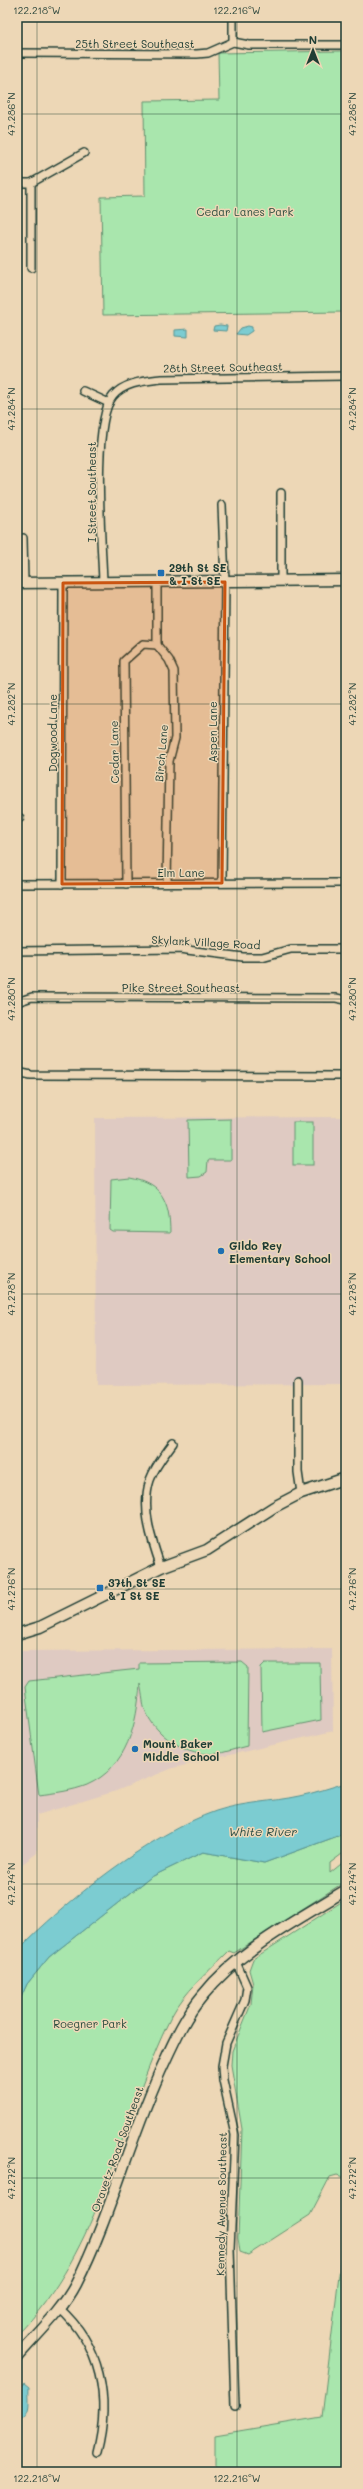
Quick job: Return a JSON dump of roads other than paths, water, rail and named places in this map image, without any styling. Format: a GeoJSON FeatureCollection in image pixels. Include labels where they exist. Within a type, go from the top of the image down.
{"type":"FeatureCollection","features":[{"type":"Feature","properties":{"kind":"street"},"geometry":{"type":"LineString","coordinates":[[233,17],[233,42],[249,45],[346,45]]}},
{"type":"Feature","properties":{"kind":"street","name":"25th Street Southeast"},"geometry":{"type":"LineString","coordinates":[[17,53],[197,54],[208,53],[233,42]]}},
{"type":"Feature","properties":{"kind":"street"},"geometry":{"type":"LineString","coordinates":[[17,183],[31,183],[84,153]]}},
{"type":"Feature","properties":{"kind":"street"},"geometry":{"type":"LineString","coordinates":[[31,183],[31,268]]}},
{"type":"Feature","properties":{"kind":"street","name":"28th Street Southeast"},"geometry":{"type":"LineString","coordinates":[[109,403],[118,392],[130,385],[161,379],[346,376]]}},
{"type":"Feature","properties":{"kind":"street"},"geometry":{"type":"LineString","coordinates":[[83,391],[109,403]]}},
{"type":"Feature","properties":{"kind":"street","name":"I Street Southeast"},"geometry":{"type":"LineString","coordinates":[[103,582],[101,445],[103,420],[109,403]]}},
{"type":"Feature","properties":{"kind":"street"},"geometry":{"type":"LineString","coordinates":[[281,493],[281,581]]}},
{"type":"Feature","properties":{"kind":"street","name":"Aspen Lane"},"geometry":{"type":"LineString","coordinates":[[222,506],[225,582],[222,883]]}},
{"type":"Feature","properties":{"kind":"street"},"geometry":{"type":"LineString","coordinates":[[23,538],[20,583],[346,580]]}},
{"type":"Feature","properties":{"kind":"street"},"geometry":{"type":"LineString","coordinates":[[156,582],[157,645]]}},
{"type":"Feature","properties":{"kind":"street","name":"Dogwood Lane"},"geometry":{"type":"LineString","coordinates":[[62,884],[63,583]]}},
{"type":"Feature","properties":{"kind":"street","name":"Cedar Lane"},"geometry":{"type":"LineString","coordinates":[[126,884],[124,661],[143,644],[157,645]]}},
{"type":"Feature","properties":{"kind":"street","name":"Birch Lane"},"geometry":{"type":"LineString","coordinates":[[157,645],[169,660],[174,670],[175,738],[169,761],[167,883]]}},
{"type":"Feature","properties":{"kind":"street","name":"Elm Lane"},"geometry":{"type":"LineString","coordinates":[[17,884],[346,883]]}},
{"type":"Feature","properties":{"kind":"street","name":"Skylark Village Road"},"geometry":{"type":"LineString","coordinates":[[17,951],[178,949],[262,957],[291,949],[346,949]]}},
{"type":"Feature","properties":{"kind":"street","name":"Pike Street Southeast"},"geometry":{"type":"LineString","coordinates":[[17,1002],[32,997],[336,998],[346,1000]]}},
{"type":"Feature","properties":{"kind":"street"},"geometry":{"type":"LineString","coordinates":[[17,1072],[31,1075],[346,1076]]}},
{"type":"Feature","properties":{"kind":"street"},"geometry":{"type":"LineString","coordinates":[[298,1380],[298,1472],[301,1493]]}},
{"type":"Feature","properties":{"kind":"street"},"geometry":{"type":"LineString","coordinates":[[161,1566],[148,1521],[148,1491],[156,1467],[173,1443]]}},
{"type":"Feature","properties":{"kind":"street"},"geometry":{"type":"LineString","coordinates":[[17,1634],[40,1627],[161,1566],[207,1550],[274,1507],[301,1493],[346,1478]]}},
{"type":"Feature","properties":{"kind":"street","name":"Oravetz Road Southeast"},"geometry":{"type":"LineString","coordinates":[[17,2357],[59,2308],[75,2285],[115,2188],[144,2106],[181,2028],[202,1996],[236,1962],[346,1890]]}},
{"type":"Feature","properties":{"kind":"street","name":"Kennedy Avenue Southeast"},"geometry":{"type":"LineString","coordinates":[[234,2407],[230,2249],[235,2140],[222,2066],[226,2043],[245,2000],[247,1987],[236,1962]]}},
{"type":"Feature","properties":{"kind":"street"},"geometry":{"type":"LineString","coordinates":[[59,2308],[71,2319],[84,2337],[98,2367],[103,2387],[104,2410],[97,2452]]}},
{"type":"Feature","properties":{"kind":"water"},"geometry":{"type":"Polygon","coordinates":[[[214,326],[227,326],[226,331],[213,330],[214,326]]]}},
{"type":"Feature","properties":{"kind":"water"},"geometry":{"type":"Polygon","coordinates":[[[248,326],[252,327],[252,331],[246,335],[236,334],[241,328],[248,326]]]}},
{"type":"Feature","properties":{"kind":"water"},"geometry":{"type":"Polygon","coordinates":[[[188,329],[188,337],[175,336],[175,330],[188,329]]]}},
{"type":"Feature","properties":{"kind":"water","name":"White River"},"geometry":{"type":"Polygon","coordinates":[[[346,1783],[346,1833],[264,1863],[203,1852],[151,1877],[49,1957],[27,1984],[17,2006],[17,1951],[84,1891],[137,1852],[164,1835],[191,1821],[216,1811],[237,1806],[305,1795],[346,1783]]]}},
{"type":"Feature","properties":{"kind":"water"},"geometry":{"type":"Polygon","coordinates":[[[24,2383],[29,2387],[29,2407],[25,2415],[17,2421],[17,2391],[24,2383]]]}},
{"type":"Feature","properties":{"kind":"place","name":"29th St SE & I St SE"},"geometry":{"type":"Point","coordinates":[161,573]}},
{"type":"Feature","properties":{"kind":"place","name":"Gildo Rey Elementary School"},"geometry":{"type":"Point","coordinates":[221,1251]}},
{"type":"Feature","properties":{"kind":"place","name":"37th St SE & I St SE"},"geometry":{"type":"Point","coordinates":[100,1588]}},
{"type":"Feature","properties":{"kind":"place","name":"Mount Baker Middle School"},"geometry":{"type":"Point","coordinates":[135,1749]}},
{"type":"Feature","properties":{"kind":"park label","name":"Cedar Lanes Park"},"geometry":{"type":"Point","coordinates":[245,211]}},
{"type":"Feature","properties":{"kind":"park label","name":"Roegner Park"},"geometry":{"type":"Point","coordinates":[90,2023]}}]}
